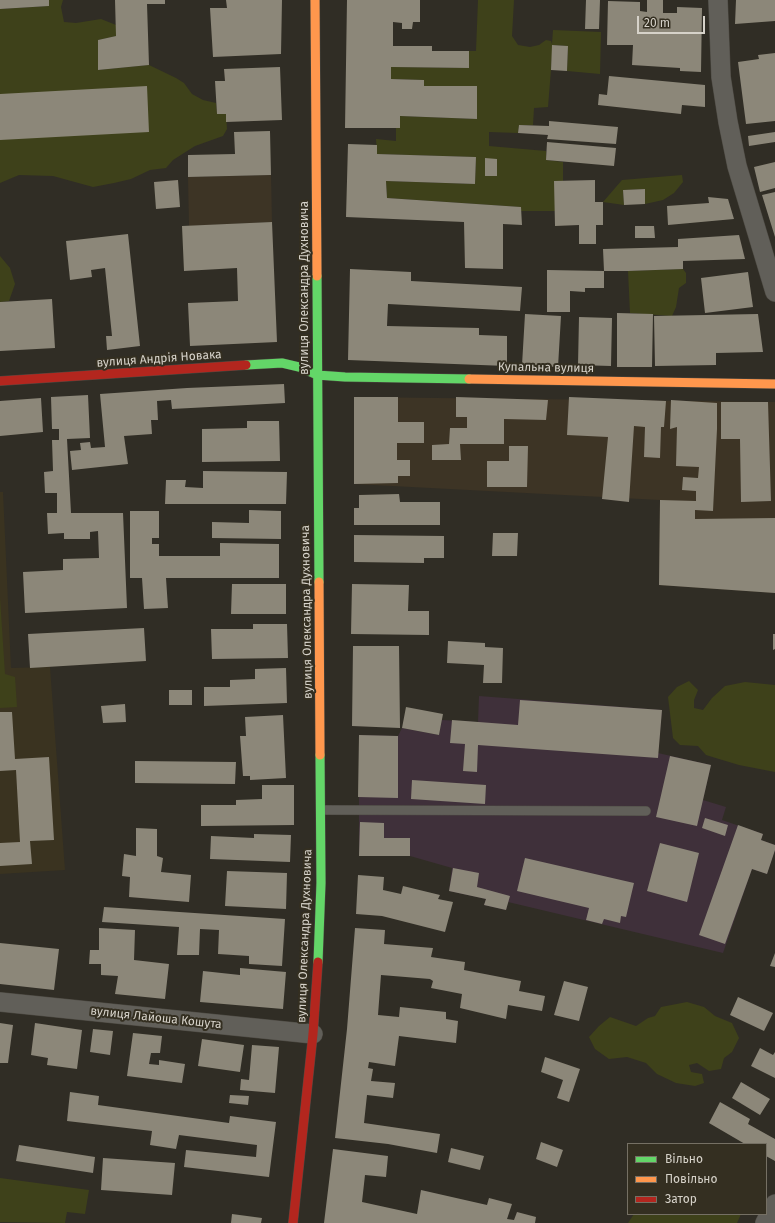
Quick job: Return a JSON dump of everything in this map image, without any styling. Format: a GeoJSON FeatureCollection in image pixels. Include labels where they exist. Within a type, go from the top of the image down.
{"type":"FeatureCollection","features":[{"type":"Feature","properties":{"kind":"street","name":"вулиця Олександра Духновича"},"geometry":{"type":"LineString","coordinates":[[293,1223],[313,1034],[320,906],[321,810],[315,0]]}},
{"type":"Feature","properties":{"kind":"street"},"geometry":{"type":"LineString","coordinates":[[718,0],[721,77],[728,122],[737,166],[775,292]]}},
{"type":"Feature","properties":{"kind":"street","name":"вулиця Андрія Новака"},"geometry":{"type":"LineString","coordinates":[[0,381],[282,363],[299,367],[317,375]]}},
{"type":"Feature","properties":{"kind":"street","name":"Купальна вулиця"},"geometry":{"type":"LineString","coordinates":[[317,375],[353,377],[775,384]]}},
{"type":"Feature","properties":{"kind":"street","name":"вулиця Лайоша Кошута"},"geometry":{"type":"LineString","coordinates":[[0,1002],[313,1034]]}},
{"type":"Feature","properties":{"kind":"street"},"geometry":{"type":"LineString","coordinates":[[766,1223],[775,1204]]}},
{"type":"Feature","properties":{"kind":"lane"},"geometry":{"type":"LineString","coordinates":[[321,810],[646,811]]}},
{"type":"Feature","properties":{"kind":"shaded area"},"geometry":{"type":"Polygon","coordinates":[[[271,175],[272,222],[189,226],[188,177],[271,175]]]}},
{"type":"Feature","properties":{"kind":"shaded area"},"geometry":{"type":"Polygon","coordinates":[[[354,397],[775,402],[775,593],[659,585],[660,500],[354,484],[354,397]]]}},
{"type":"Feature","properties":{"kind":"shaded area"},"geometry":{"type":"Polygon","coordinates":[[[0,492],[3,492],[11,668],[50,667],[65,870],[0,874],[0,492]]]}},
{"type":"Feature","properties":{"kind":"shaded area"},"geometry":{"type":"Polygon","coordinates":[[[479,696],[662,710],[658,753],[711,765],[703,800],[726,807],[722,820],[763,834],[761,840],[775,845],[775,850],[767,874],[752,869],[723,953],[508,902],[506,910],[484,905],[486,899],[449,891],[452,868],[410,856],[359,856],[359,735],[398,736],[402,728],[439,735],[442,720],[478,722],[479,696]]]}},
{"type":"Feature","properties":{"kind":"green space"},"geometry":{"type":"Polygon","coordinates":[[[49,0],[63,0],[61,7],[64,22],[76,23],[101,19],[116,25],[116,36],[98,40],[98,70],[149,65],[176,78],[184,83],[192,94],[203,100],[216,103],[217,114],[226,114],[227,129],[223,136],[195,146],[173,160],[166,168],[150,170],[131,179],[114,183],[93,187],[53,176],[19,175],[0,183],[0,9],[49,6],[49,0]]]}},
{"type":"Feature","properties":{"kind":"green space"},"geometry":{"type":"Polygon","coordinates":[[[478,0],[514,0],[512,36],[518,45],[530,47],[539,45],[546,40],[551,41],[552,44],[553,30],[601,32],[600,74],[567,71],[568,46],[553,45],[548,107],[534,108],[533,125],[519,125],[518,133],[489,132],[489,146],[546,151],[546,160],[563,162],[563,181],[555,211],[521,211],[521,207],[387,198],[386,181],[475,184],[476,157],[377,154],[376,139],[396,141],[396,128],[400,128],[400,116],[477,119],[477,86],[424,86],[424,80],[391,79],[391,67],[469,68],[469,51],[476,51],[478,0]]]}},
{"type":"Feature","properties":{"kind":"green space"},"geometry":{"type":"Polygon","coordinates":[[[682,175],[683,182],[674,193],[663,200],[645,204],[645,189],[623,190],[624,205],[603,202],[622,180],[682,175]]]}},
{"type":"Feature","properties":{"kind":"green space"},"geometry":{"type":"Polygon","coordinates":[[[0,256],[10,268],[15,284],[9,301],[0,302],[0,256]]]}},
{"type":"Feature","properties":{"kind":"green space"},"geometry":{"type":"Polygon","coordinates":[[[683,269],[686,273],[686,283],[679,288],[676,307],[672,316],[630,313],[628,271],[683,269]]]}},
{"type":"Feature","properties":{"kind":"green space"},"geometry":{"type":"Polygon","coordinates":[[[0,597],[5,674],[15,677],[17,707],[0,708],[0,597]]]}},
{"type":"Feature","properties":{"kind":"green space"},"geometry":{"type":"Polygon","coordinates":[[[689,681],[698,690],[694,700],[694,708],[703,710],[712,698],[725,686],[745,682],[775,685],[775,772],[739,765],[706,755],[698,746],[680,745],[673,738],[668,697],[677,687],[689,681]]]}},
{"type":"Feature","properties":{"kind":"green space"},"geometry":{"type":"Polygon","coordinates":[[[687,1002],[704,1007],[715,1016],[732,1023],[739,1038],[732,1052],[724,1058],[721,1069],[709,1071],[697,1063],[689,1065],[691,1072],[702,1074],[704,1083],[695,1086],[676,1083],[657,1074],[646,1063],[627,1057],[609,1059],[595,1049],[589,1037],[610,1017],[636,1026],[648,1018],[655,1016],[661,1007],[687,1002]]]}},
{"type":"Feature","properties":{"kind":"green space"},"geometry":{"type":"Polygon","coordinates":[[[0,1178],[89,1190],[85,1214],[67,1212],[65,1223],[0,1222],[0,1178]]]}},
{"type":"Feature","properties":{"kind":"green space"},"geometry":{"type":"Polygon","coordinates":[[[633,1215],[741,1215],[737,1223],[628,1223],[633,1215]]]}},
{"type":"Feature","properties":{"kind":"building"},"geometry":{"type":"Polygon","coordinates":[[[0,0],[49,0],[49,6],[0,9],[0,0]]]}},
{"type":"Feature","properties":{"kind":"building"},"geometry":{"type":"Polygon","coordinates":[[[115,0],[165,0],[165,4],[147,4],[149,65],[98,70],[98,40],[116,36],[115,0]]]}},
{"type":"Feature","properties":{"kind":"building"},"geometry":{"type":"Polygon","coordinates":[[[226,0],[282,0],[281,54],[213,57],[210,8],[227,8],[226,0]]]}},
{"type":"Feature","properties":{"kind":"building"},"geometry":{"type":"Polygon","coordinates":[[[347,0],[420,0],[420,22],[413,22],[412,29],[402,29],[402,23],[393,22],[393,46],[432,46],[432,51],[469,51],[469,68],[391,67],[391,79],[424,80],[424,86],[477,86],[477,119],[400,116],[400,128],[345,128],[347,0]]]}},
{"type":"Feature","properties":{"kind":"building"},"geometry":{"type":"Polygon","coordinates":[[[586,0],[600,0],[599,29],[585,29],[586,0]]]}},
{"type":"Feature","properties":{"kind":"building"},"geometry":{"type":"Polygon","coordinates":[[[647,0],[663,0],[663,13],[677,13],[677,7],[702,8],[701,72],[680,71],[680,68],[632,65],[633,45],[607,45],[608,1],[640,2],[640,11],[647,12],[647,0]]]}},
{"type":"Feature","properties":{"kind":"building"},"geometry":{"type":"Polygon","coordinates":[[[736,0],[775,0],[775,21],[735,24],[736,0]]]}},
{"type":"Feature","properties":{"kind":"building"},"geometry":{"type":"Polygon","coordinates":[[[552,45],[568,46],[567,71],[551,70],[552,45]]]}},
{"type":"Feature","properties":{"kind":"building"},"geometry":{"type":"Polygon","coordinates":[[[775,53],[775,121],[746,124],[738,62],[759,59],[758,55],[775,53]]]}},
{"type":"Feature","properties":{"kind":"building"},"geometry":{"type":"Polygon","coordinates":[[[280,67],[282,120],[226,122],[226,114],[217,114],[215,81],[225,81],[224,69],[280,67]]]}},
{"type":"Feature","properties":{"kind":"building"},"geometry":{"type":"Polygon","coordinates":[[[609,76],[705,85],[705,107],[682,105],[681,114],[598,105],[599,94],[607,95],[609,76]]]}},
{"type":"Feature","properties":{"kind":"building"},"geometry":{"type":"Polygon","coordinates":[[[147,86],[149,132],[0,140],[0,94],[147,86]]]}},
{"type":"Feature","properties":{"kind":"building"},"geometry":{"type":"Polygon","coordinates":[[[549,121],[618,127],[616,144],[547,139],[548,135],[518,133],[519,125],[549,126],[549,121]]]}},
{"type":"Feature","properties":{"kind":"building"},"geometry":{"type":"Polygon","coordinates":[[[270,131],[271,175],[188,177],[188,155],[235,154],[234,132],[270,131]]]}},
{"type":"Feature","properties":{"kind":"building"},"geometry":{"type":"Polygon","coordinates":[[[775,132],[775,142],[749,146],[748,136],[775,132]]]}},
{"type":"Feature","properties":{"kind":"building"},"geometry":{"type":"Polygon","coordinates":[[[547,142],[616,148],[614,166],[546,160],[547,142]]]}},
{"type":"Feature","properties":{"kind":"building"},"geometry":{"type":"Polygon","coordinates":[[[348,144],[377,145],[377,154],[476,157],[475,184],[386,181],[387,198],[521,207],[522,225],[503,224],[503,269],[465,268],[464,222],[346,217],[348,144]]]}},
{"type":"Feature","properties":{"kind":"building"},"geometry":{"type":"Polygon","coordinates":[[[485,158],[497,159],[497,176],[485,176],[485,158]]]}},
{"type":"Feature","properties":{"kind":"building"},"geometry":{"type":"Polygon","coordinates":[[[775,162],[775,188],[760,192],[754,167],[775,162]]]}},
{"type":"Feature","properties":{"kind":"building"},"geometry":{"type":"Polygon","coordinates":[[[178,180],[180,207],[156,209],[154,182],[178,180]]]}},
{"type":"Feature","properties":{"kind":"building"},"geometry":{"type":"Polygon","coordinates":[[[595,180],[595,202],[603,202],[603,225],[596,225],[596,244],[579,244],[579,225],[555,226],[554,181],[595,180]]]}},
{"type":"Feature","properties":{"kind":"building"},"geometry":{"type":"Polygon","coordinates":[[[645,189],[645,204],[624,205],[623,190],[645,189]]]}},
{"type":"Feature","properties":{"kind":"building"},"geometry":{"type":"Polygon","coordinates":[[[775,192],[775,237],[762,195],[775,192]]]}},
{"type":"Feature","properties":{"kind":"building"},"geometry":{"type":"Polygon","coordinates":[[[708,197],[728,199],[734,219],[668,225],[667,206],[709,203],[708,197]]]}},
{"type":"Feature","properties":{"kind":"building"},"geometry":{"type":"Polygon","coordinates":[[[272,222],[277,342],[190,346],[188,303],[238,301],[237,268],[184,271],[182,226],[272,222]]]}},
{"type":"Feature","properties":{"kind":"building"},"geometry":{"type":"Polygon","coordinates":[[[635,226],[654,226],[655,238],[635,238],[635,226]]]}},
{"type":"Feature","properties":{"kind":"building"},"geometry":{"type":"Polygon","coordinates":[[[128,234],[140,346],[107,350],[106,336],[112,336],[105,268],[91,270],[92,277],[70,280],[66,241],[128,234]]]}},
{"type":"Feature","properties":{"kind":"building"},"geometry":{"type":"Polygon","coordinates":[[[739,235],[745,259],[683,261],[683,269],[604,271],[603,249],[678,247],[678,239],[739,235]]]}},
{"type":"Feature","properties":{"kind":"building"},"geometry":{"type":"Polygon","coordinates":[[[350,269],[411,272],[411,281],[522,287],[520,311],[388,304],[387,326],[479,328],[479,335],[507,336],[507,366],[348,360],[350,269]]]}},
{"type":"Feature","properties":{"kind":"building"},"geometry":{"type":"Polygon","coordinates":[[[547,270],[604,271],[604,288],[585,288],[585,292],[570,291],[570,312],[547,312],[547,270]]]}},
{"type":"Feature","properties":{"kind":"building"},"geometry":{"type":"Polygon","coordinates":[[[748,272],[753,307],[705,313],[701,278],[748,272]]]}},
{"type":"Feature","properties":{"kind":"building"},"geometry":{"type":"Polygon","coordinates":[[[52,299],[55,348],[0,351],[0,302],[52,299]]]}},
{"type":"Feature","properties":{"kind":"building"},"geometry":{"type":"Polygon","coordinates":[[[617,313],[653,314],[652,367],[617,367],[617,313]]]}},
{"type":"Feature","properties":{"kind":"building"},"geometry":{"type":"Polygon","coordinates":[[[525,314],[561,316],[558,367],[522,365],[525,314]]]}},
{"type":"Feature","properties":{"kind":"building"},"geometry":{"type":"Polygon","coordinates":[[[758,314],[763,352],[716,353],[716,365],[655,366],[654,316],[758,314]]]}},
{"type":"Feature","properties":{"kind":"building"},"geometry":{"type":"Polygon","coordinates":[[[579,317],[612,318],[611,366],[578,365],[579,317]]]}},
{"type":"Feature","properties":{"kind":"building"},"geometry":{"type":"Polygon","coordinates":[[[284,384],[285,403],[172,409],[171,400],[157,401],[158,420],[151,420],[152,434],[124,436],[128,464],[72,470],[70,451],[81,450],[80,443],[90,442],[91,448],[105,447],[100,394],[187,388],[284,384]]]}},
{"type":"Feature","properties":{"kind":"building"},"geometry":{"type":"Polygon","coordinates":[[[88,395],[90,438],[67,439],[71,513],[123,513],[127,608],[25,613],[23,572],[63,570],[63,559],[99,558],[98,531],[90,532],[90,539],[64,539],[64,533],[48,534],[47,513],[57,513],[57,493],[45,493],[44,472],[53,471],[52,440],[59,440],[59,429],[52,429],[51,397],[88,395]]]}},
{"type":"Feature","properties":{"kind":"building"},"geometry":{"type":"Polygon","coordinates":[[[354,397],[398,397],[398,422],[424,422],[424,443],[397,443],[397,460],[410,460],[410,476],[398,476],[398,483],[354,484],[354,397]]]}},
{"type":"Feature","properties":{"kind":"building"},"geometry":{"type":"Polygon","coordinates":[[[456,397],[548,400],[546,420],[504,419],[504,444],[460,444],[461,460],[432,460],[432,445],[449,444],[450,428],[467,428],[467,417],[456,417],[456,397]]]}},
{"type":"Feature","properties":{"kind":"building"},"geometry":{"type":"Polygon","coordinates":[[[569,397],[666,401],[664,427],[661,427],[660,458],[644,457],[645,427],[634,426],[629,502],[602,499],[608,437],[567,435],[569,397]]]}},
{"type":"Feature","properties":{"kind":"building"},"geometry":{"type":"Polygon","coordinates":[[[41,398],[43,432],[0,436],[0,401],[41,398]]]}},
{"type":"Feature","properties":{"kind":"building"},"geometry":{"type":"Polygon","coordinates":[[[671,400],[717,403],[713,511],[695,510],[695,519],[775,518],[775,593],[659,585],[660,500],[696,501],[696,491],[682,490],[683,477],[698,478],[699,467],[676,466],[677,427],[670,429],[671,400]]]}},
{"type":"Feature","properties":{"kind":"building"},"geometry":{"type":"Polygon","coordinates":[[[721,402],[768,402],[771,501],[741,502],[740,439],[721,439],[721,402]]]}},
{"type":"Feature","properties":{"kind":"building"},"geometry":{"type":"Polygon","coordinates":[[[247,421],[279,421],[280,461],[202,462],[202,429],[247,428],[247,421]]]}},
{"type":"Feature","properties":{"kind":"building"},"geometry":{"type":"Polygon","coordinates":[[[509,446],[528,446],[527,487],[487,487],[487,461],[509,461],[509,446]]]}},
{"type":"Feature","properties":{"kind":"building"},"geometry":{"type":"Polygon","coordinates":[[[203,471],[287,472],[286,504],[165,504],[166,480],[186,480],[185,487],[203,488],[203,471]]]}},
{"type":"Feature","properties":{"kind":"building"},"geometry":{"type":"Polygon","coordinates":[[[399,494],[400,502],[440,502],[440,525],[354,525],[354,508],[359,508],[359,495],[399,494]]]}},
{"type":"Feature","properties":{"kind":"building"},"geometry":{"type":"Polygon","coordinates":[[[249,510],[281,511],[281,539],[212,538],[212,522],[249,523],[249,510]]]}},
{"type":"Feature","properties":{"kind":"building"},"geometry":{"type":"Polygon","coordinates":[[[130,511],[159,511],[159,538],[152,538],[152,544],[159,544],[159,556],[220,556],[220,543],[279,544],[279,578],[166,578],[168,608],[144,609],[142,578],[130,578],[130,511]]]}},
{"type":"Feature","properties":{"kind":"building"},"geometry":{"type":"Polygon","coordinates":[[[493,533],[518,533],[517,556],[492,556],[493,533]]]}},
{"type":"Feature","properties":{"kind":"building"},"geometry":{"type":"Polygon","coordinates":[[[354,535],[444,536],[444,558],[424,558],[424,563],[354,562],[354,535]]]}},
{"type":"Feature","properties":{"kind":"building"},"geometry":{"type":"Polygon","coordinates":[[[232,584],[286,584],[286,614],[231,614],[232,584]]]}},
{"type":"Feature","properties":{"kind":"building"},"geometry":{"type":"Polygon","coordinates":[[[352,584],[409,585],[408,611],[429,611],[429,635],[351,634],[352,584]]]}},
{"type":"Feature","properties":{"kind":"building"},"geometry":{"type":"Polygon","coordinates":[[[253,624],[287,624],[288,658],[212,659],[211,629],[253,629],[253,624]]]}},
{"type":"Feature","properties":{"kind":"building"},"geometry":{"type":"Polygon","coordinates":[[[144,628],[146,661],[30,668],[28,634],[144,628]]]}},
{"type":"Feature","properties":{"kind":"building"},"geometry":{"type":"Polygon","coordinates":[[[773,634],[775,634],[775,649],[773,650],[773,634]]]}},
{"type":"Feature","properties":{"kind":"building"},"geometry":{"type":"Polygon","coordinates":[[[448,641],[485,643],[485,647],[503,648],[502,683],[483,683],[484,665],[447,663],[448,641]]]}},
{"type":"Feature","properties":{"kind":"building"},"geometry":{"type":"Polygon","coordinates":[[[353,646],[399,646],[400,728],[352,726],[353,646]]]}},
{"type":"Feature","properties":{"kind":"building"},"geometry":{"type":"Polygon","coordinates":[[[286,668],[287,703],[204,706],[204,687],[230,687],[230,680],[255,679],[255,669],[286,668]]]}},
{"type":"Feature","properties":{"kind":"building"},"geometry":{"type":"Polygon","coordinates":[[[169,690],[192,690],[192,705],[169,705],[169,690]]]}},
{"type":"Feature","properties":{"kind":"building"},"geometry":{"type":"Polygon","coordinates":[[[520,700],[662,710],[658,758],[478,745],[477,772],[463,771],[465,744],[450,743],[452,720],[518,725],[520,700]]]}},
{"type":"Feature","properties":{"kind":"building"},"geometry":{"type":"Polygon","coordinates":[[[125,704],[126,722],[103,723],[101,706],[125,704]]]}},
{"type":"Feature","properties":{"kind":"building"},"geometry":{"type":"Polygon","coordinates":[[[406,707],[443,714],[439,735],[402,728],[406,707]]]}},
{"type":"Feature","properties":{"kind":"building"},"geometry":{"type":"Polygon","coordinates":[[[0,712],[12,712],[15,759],[49,757],[54,840],[30,841],[32,864],[0,866],[0,843],[20,842],[16,770],[0,771],[0,712]]]}},
{"type":"Feature","properties":{"kind":"building"},"geometry":{"type":"Polygon","coordinates":[[[283,715],[286,778],[250,780],[250,776],[243,776],[240,736],[246,736],[245,717],[283,715]]]}},
{"type":"Feature","properties":{"kind":"building"},"geometry":{"type":"Polygon","coordinates":[[[359,735],[398,736],[398,798],[358,797],[359,735]]]}},
{"type":"Feature","properties":{"kind":"building"},"geometry":{"type":"Polygon","coordinates":[[[670,756],[711,765],[697,826],[656,817],[670,756]]]}},
{"type":"Feature","properties":{"kind":"building"},"geometry":{"type":"Polygon","coordinates":[[[135,761],[236,762],[235,784],[135,783],[135,761]]]}},
{"type":"Feature","properties":{"kind":"building"},"geometry":{"type":"Polygon","coordinates":[[[412,780],[486,785],[485,804],[411,799],[412,780]]]}},
{"type":"Feature","properties":{"kind":"building"},"geometry":{"type":"Polygon","coordinates":[[[262,785],[294,785],[294,825],[201,826],[201,805],[236,805],[236,800],[262,799],[262,785]]]}},
{"type":"Feature","properties":{"kind":"building"},"geometry":{"type":"Polygon","coordinates":[[[705,818],[728,825],[725,836],[702,828],[705,818]]]}},
{"type":"Feature","properties":{"kind":"building"},"geometry":{"type":"Polygon","coordinates":[[[360,822],[384,823],[384,838],[410,838],[410,856],[359,856],[360,822]]]}},
{"type":"Feature","properties":{"kind":"building"},"geometry":{"type":"Polygon","coordinates":[[[738,825],[763,834],[761,840],[775,845],[775,850],[767,874],[752,869],[725,944],[699,935],[738,825]]]}},
{"type":"Feature","properties":{"kind":"building"},"geometry":{"type":"Polygon","coordinates":[[[136,828],[157,829],[157,856],[163,858],[161,872],[191,875],[189,902],[129,897],[130,877],[122,876],[124,854],[136,856],[136,828]]]}},
{"type":"Feature","properties":{"kind":"building"},"geometry":{"type":"Polygon","coordinates":[[[254,834],[291,835],[290,862],[210,859],[211,836],[254,838],[254,834]]]}},
{"type":"Feature","properties":{"kind":"building"},"geometry":{"type":"Polygon","coordinates":[[[660,843],[699,853],[687,902],[647,891],[660,843]]]}},
{"type":"Feature","properties":{"kind":"building"},"geometry":{"type":"Polygon","coordinates":[[[525,858],[634,883],[626,917],[621,916],[620,923],[604,919],[602,924],[586,920],[589,908],[517,891],[525,858]]]}},
{"type":"Feature","properties":{"kind":"building"},"geometry":{"type":"Polygon","coordinates":[[[453,868],[479,873],[477,887],[510,896],[506,910],[484,905],[486,899],[449,891],[453,868]]]}},
{"type":"Feature","properties":{"kind":"building"},"geometry":{"type":"Polygon","coordinates":[[[227,871],[287,873],[286,909],[225,906],[227,871]]]}},
{"type":"Feature","properties":{"kind":"building"},"geometry":{"type":"Polygon","coordinates":[[[358,875],[384,877],[383,890],[401,894],[403,886],[440,895],[438,899],[453,902],[445,932],[382,916],[356,914],[358,875]]]}},
{"type":"Feature","properties":{"kind":"building"},"geometry":{"type":"Polygon","coordinates":[[[104,907],[285,919],[282,966],[249,964],[249,956],[218,954],[219,930],[200,929],[199,955],[177,955],[179,927],[102,922],[104,907]]]}},
{"type":"Feature","properties":{"kind":"building"},"geometry":{"type":"Polygon","coordinates":[[[99,928],[135,930],[134,960],[169,964],[165,999],[115,994],[118,976],[101,975],[101,964],[89,964],[90,950],[99,950],[99,928]]]}},
{"type":"Feature","properties":{"kind":"building"},"geometry":{"type":"Polygon","coordinates":[[[355,928],[385,930],[384,944],[433,948],[431,957],[465,962],[464,970],[521,981],[519,991],[545,996],[542,1011],[508,1005],[506,1019],[460,1008],[462,994],[431,988],[433,981],[430,979],[381,975],[378,1015],[399,1017],[400,1007],[446,1012],[446,1019],[458,1021],[456,1043],[399,1036],[395,1066],[369,1062],[368,1068],[373,1069],[371,1081],[395,1083],[393,1098],[367,1095],[364,1123],[440,1134],[437,1153],[388,1144],[335,1138],[347,1029],[355,928]]]}},
{"type":"Feature","properties":{"kind":"building"},"geometry":{"type":"Polygon","coordinates":[[[0,943],[59,949],[54,990],[0,984],[0,943]]]}},
{"type":"Feature","properties":{"kind":"building"},"geometry":{"type":"Polygon","coordinates":[[[775,953],[775,967],[770,966],[775,953]]]}},
{"type":"Feature","properties":{"kind":"building"},"geometry":{"type":"Polygon","coordinates":[[[240,968],[286,972],[283,1009],[200,1002],[203,971],[240,975],[240,968]]]}},
{"type":"Feature","properties":{"kind":"building"},"geometry":{"type":"Polygon","coordinates":[[[564,981],[588,987],[579,1021],[554,1015],[564,981]]]}},
{"type":"Feature","properties":{"kind":"building"},"geometry":{"type":"Polygon","coordinates":[[[738,997],[773,1013],[764,1031],[730,1015],[738,997]]]}},
{"type":"Feature","properties":{"kind":"building"},"geometry":{"type":"Polygon","coordinates":[[[0,1023],[13,1025],[8,1063],[0,1063],[0,1023]]]}},
{"type":"Feature","properties":{"kind":"building"},"geometry":{"type":"Polygon","coordinates":[[[35,1023],[82,1030],[77,1069],[47,1065],[48,1058],[31,1055],[35,1023]]]}},
{"type":"Feature","properties":{"kind":"building"},"geometry":{"type":"Polygon","coordinates":[[[93,1029],[113,1031],[110,1055],[90,1052],[93,1029]]]}},
{"type":"Feature","properties":{"kind":"building"},"geometry":{"type":"Polygon","coordinates":[[[133,1033],[162,1036],[160,1053],[151,1053],[149,1064],[159,1065],[159,1060],[185,1064],[182,1083],[127,1076],[133,1033]]]}},
{"type":"Feature","properties":{"kind":"building"},"geometry":{"type":"Polygon","coordinates":[[[202,1039],[244,1045],[240,1072],[198,1066],[202,1039]]]}},
{"type":"Feature","properties":{"kind":"building"},"geometry":{"type":"Polygon","coordinates":[[[252,1045],[279,1047],[275,1093],[240,1090],[241,1079],[249,1080],[252,1045]]]}},
{"type":"Feature","properties":{"kind":"building"},"geometry":{"type":"Polygon","coordinates":[[[760,1048],[773,1055],[775,1052],[775,1078],[751,1066],[760,1048]]]}},
{"type":"Feature","properties":{"kind":"building"},"geometry":{"type":"Polygon","coordinates":[[[545,1057],[580,1069],[569,1102],[557,1098],[563,1080],[541,1072],[545,1057]]]}},
{"type":"Feature","properties":{"kind":"building"},"geometry":{"type":"Polygon","coordinates":[[[741,1082],[770,1099],[760,1115],[732,1098],[741,1082]]]}},
{"type":"Feature","properties":{"kind":"building"},"geometry":{"type":"Polygon","coordinates":[[[70,1092],[99,1096],[98,1105],[229,1123],[230,1116],[276,1122],[269,1177],[184,1167],[186,1150],[256,1157],[257,1145],[179,1135],[176,1149],[150,1145],[152,1131],[67,1121],[70,1092]]]}},
{"type":"Feature","properties":{"kind":"building"},"geometry":{"type":"Polygon","coordinates":[[[230,1095],[249,1096],[248,1105],[229,1103],[230,1095]]]}},
{"type":"Feature","properties":{"kind":"building"},"geometry":{"type":"Polygon","coordinates":[[[720,1102],[750,1119],[748,1124],[775,1139],[775,1161],[767,1157],[767,1143],[743,1143],[709,1123],[720,1102]]]}},
{"type":"Feature","properties":{"kind":"building"},"geometry":{"type":"Polygon","coordinates":[[[541,1142],[563,1150],[557,1167],[536,1159],[541,1142]]]}},
{"type":"Feature","properties":{"kind":"building"},"geometry":{"type":"Polygon","coordinates":[[[19,1145],[95,1157],[93,1173],[16,1161],[19,1145]]]}},
{"type":"Feature","properties":{"kind":"building"},"geometry":{"type":"Polygon","coordinates":[[[451,1148],[484,1156],[480,1170],[448,1162],[451,1148]]]}},
{"type":"Feature","properties":{"kind":"building"},"geometry":{"type":"Polygon","coordinates":[[[333,1149],[388,1156],[386,1177],[365,1175],[362,1202],[417,1214],[421,1190],[487,1205],[489,1198],[512,1204],[507,1219],[514,1220],[517,1212],[536,1217],[535,1223],[324,1223],[333,1149]]]}},
{"type":"Feature","properties":{"kind":"building"},"geometry":{"type":"Polygon","coordinates":[[[103,1158],[175,1163],[172,1195],[101,1190],[103,1158]]]}},
{"type":"Feature","properties":{"kind":"building"},"geometry":{"type":"Polygon","coordinates":[[[232,1214],[262,1218],[261,1223],[231,1223],[232,1214]]]}},
{"type":"Feature","properties":{"kind":"traffic: fast"},"geometry":{"type":"LineString","coordinates":[[317,276],[319,582]]}},
{"type":"Feature","properties":{"kind":"traffic: fast"},"geometry":{"type":"LineString","coordinates":[[246,365],[282,363],[299,367],[317,375],[345,377],[469,379]]}},
{"type":"Feature","properties":{"kind":"traffic: fast"},"geometry":{"type":"LineString","coordinates":[[318,962],[321,883],[320,755]]}},
{"type":"Feature","properties":{"kind":"traffic: slow"},"geometry":{"type":"LineString","coordinates":[[315,0],[317,276]]}},
{"type":"Feature","properties":{"kind":"traffic: slow"},"geometry":{"type":"LineString","coordinates":[[469,379],[775,384]]}},
{"type":"Feature","properties":{"kind":"traffic: slow"},"geometry":{"type":"LineString","coordinates":[[319,582],[320,755]]}},
{"type":"Feature","properties":{"kind":"traffic: jam"},"geometry":{"type":"LineString","coordinates":[[0,381],[246,365]]}},
{"type":"Feature","properties":{"kind":"traffic: jam"},"geometry":{"type":"LineString","coordinates":[[293,1223],[313,1034],[318,962]]}}]}
